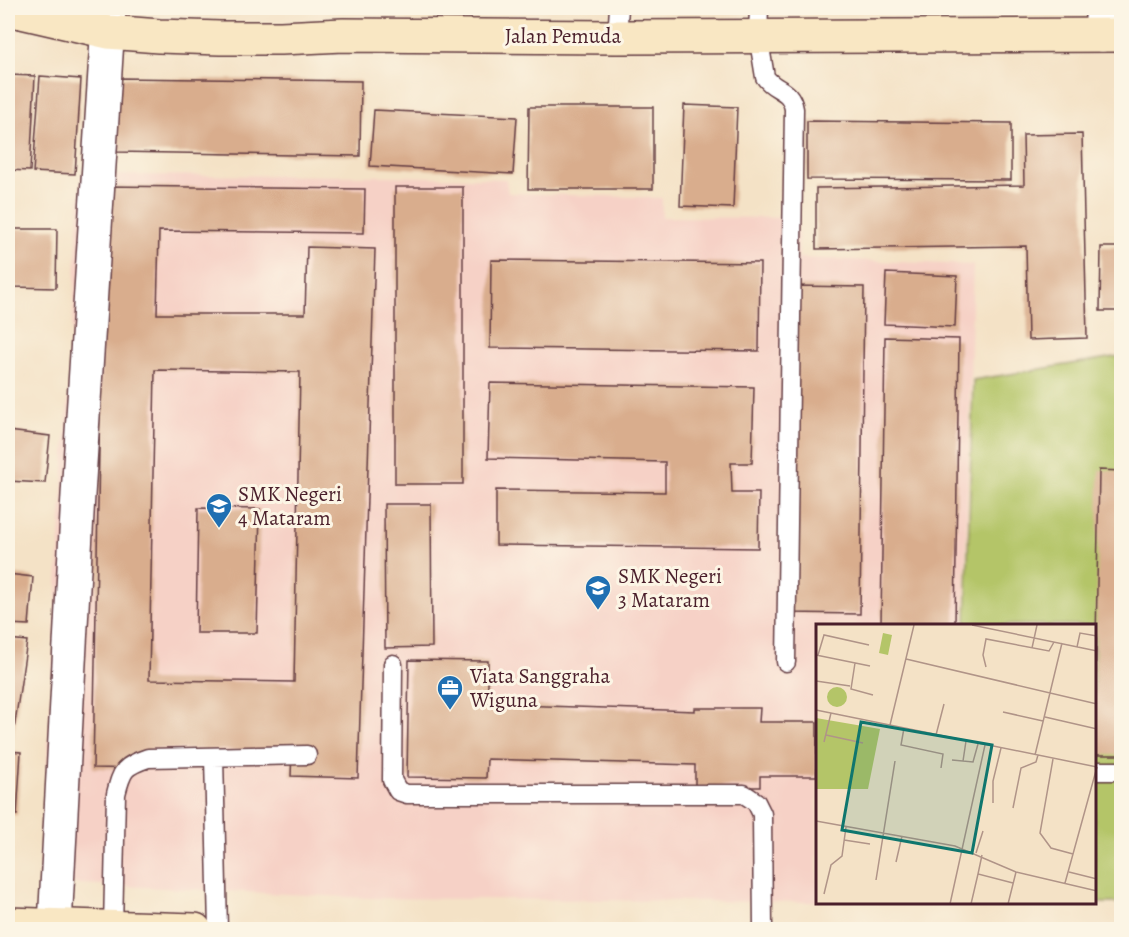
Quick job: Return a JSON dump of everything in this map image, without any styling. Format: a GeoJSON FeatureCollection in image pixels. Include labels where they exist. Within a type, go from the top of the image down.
{"type":"FeatureCollection","features":[{"type":"Feature","properties":{"kind":"street","name":"Jalan Pemuda"},"geometry":{"type":"LineString","coordinates":[[8,9],[109,20],[159,36],[220,38],[281,38],[618,22],[759,21],[1108,26]]}},
{"type":"Feature","properties":{"kind":"street"},"geometry":{"type":"LineString","coordinates":[[55,925],[78,495],[109,20]]}},
{"type":"Feature","properties":{"kind":"street"},"geometry":{"type":"LineString","coordinates":[[8,924],[195,930]]}},
{"type":"Feature","properties":{"kind":"lane"},"geometry":{"type":"LineString","coordinates":[[759,21],[765,77],[768,82],[788,93],[793,100],[794,109],[786,662]]}},
{"type":"Feature","properties":{"kind":"lane"},"geometry":{"type":"LineString","coordinates":[[393,664],[392,780],[398,791],[407,794],[744,795],[756,802],[762,814],[763,930]]}},
{"type":"Feature","properties":{"kind":"lane"},"geometry":{"type":"LineString","coordinates":[[113,927],[116,794],[121,774],[129,764],[148,758],[307,755]]}},
{"type":"Feature","properties":{"kind":"lane"},"geometry":{"type":"LineString","coordinates":[[214,757],[218,930]]}},
{"type":"Feature","properties":{"kind":"lane"},"geometry":{"type":"LineString","coordinates":[[1096,771],[1122,771]]}},
{"type":"Feature","properties":{"kind":"shaded area"},"geometry":{"type":"Polygon","coordinates":[[[81,175],[386,176],[506,179],[508,193],[662,198],[662,217],[797,218],[799,258],[973,265],[964,624],[816,624],[816,902],[369,898],[40,882],[81,175]]]}},
{"type":"Feature","properties":{"kind":"green space"},"geometry":{"type":"Polygon","coordinates":[[[1121,356],[1121,903],[1096,903],[1096,624],[966,624],[973,380],[1121,356]]]}},
{"type":"Feature","properties":{"kind":"building"},"geometry":{"type":"Polygon","coordinates":[[[8,75],[35,76],[30,171],[8,170],[8,75]]]}},
{"type":"Feature","properties":{"kind":"building"},"geometry":{"type":"Polygon","coordinates":[[[40,76],[81,79],[75,174],[33,172],[40,76]]]}},
{"type":"Feature","properties":{"kind":"building"},"geometry":{"type":"Polygon","coordinates":[[[118,78],[361,81],[360,156],[117,152],[118,78]]]}},
{"type":"Feature","properties":{"kind":"building"},"geometry":{"type":"Polygon","coordinates":[[[684,105],[737,107],[733,208],[680,206],[684,105]]]}},
{"type":"Feature","properties":{"kind":"building"},"geometry":{"type":"Polygon","coordinates":[[[529,107],[653,107],[653,189],[528,189],[529,107]]]}},
{"type":"Feature","properties":{"kind":"building"},"geometry":{"type":"Polygon","coordinates":[[[374,110],[517,117],[513,174],[370,166],[374,110]]]}},
{"type":"Feature","properties":{"kind":"building"},"geometry":{"type":"Polygon","coordinates":[[[807,121],[1011,123],[1011,180],[807,179],[807,121]]]}},
{"type":"Feature","properties":{"kind":"building"},"geometry":{"type":"Polygon","coordinates":[[[1082,134],[1087,338],[1028,340],[1026,246],[816,249],[816,188],[1024,185],[1023,135],[1082,134]]]}},
{"type":"Feature","properties":{"kind":"building"},"geometry":{"type":"Polygon","coordinates":[[[104,186],[365,189],[364,233],[159,231],[157,314],[305,314],[307,247],[375,249],[358,778],[291,776],[292,751],[149,749],[148,769],[93,768],[104,186]],[[155,370],[149,680],[294,682],[300,372],[155,370]]]}},
{"type":"Feature","properties":{"kind":"building"},"geometry":{"type":"Polygon","coordinates":[[[395,187],[463,187],[463,484],[395,484],[395,187]]]}},
{"type":"Feature","properties":{"kind":"building"},"geometry":{"type":"Polygon","coordinates":[[[13,229],[57,229],[56,288],[12,287],[13,229]]]}},
{"type":"Feature","properties":{"kind":"building"},"geometry":{"type":"Polygon","coordinates":[[[1101,247],[1122,247],[1122,311],[1100,311],[1101,247]]]}},
{"type":"Feature","properties":{"kind":"building"},"geometry":{"type":"Polygon","coordinates":[[[491,260],[760,263],[759,351],[490,348],[491,260]]]}},
{"type":"Feature","properties":{"kind":"building"},"geometry":{"type":"Polygon","coordinates":[[[886,273],[957,276],[955,327],[884,324],[886,273]]]}},
{"type":"Feature","properties":{"kind":"building"},"geometry":{"type":"Polygon","coordinates":[[[793,286],[864,287],[860,614],[790,613],[793,286]]]}},
{"type":"Feature","properties":{"kind":"building"},"geometry":{"type":"Polygon","coordinates":[[[885,337],[959,339],[955,624],[881,624],[885,337]]]}},
{"type":"Feature","properties":{"kind":"building"},"geometry":{"type":"Polygon","coordinates":[[[490,383],[754,387],[752,463],[731,463],[732,493],[759,493],[758,548],[496,545],[496,490],[665,492],[665,462],[488,458],[490,383]]]}},
{"type":"Feature","properties":{"kind":"building"},"geometry":{"type":"Polygon","coordinates":[[[8,431],[50,436],[45,483],[8,481],[8,431]]]}},
{"type":"Feature","properties":{"kind":"building"},"geometry":{"type":"Polygon","coordinates":[[[1099,470],[1122,471],[1122,755],[1096,755],[1099,470]]]}},
{"type":"Feature","properties":{"kind":"building"},"geometry":{"type":"Polygon","coordinates":[[[384,504],[431,504],[432,647],[385,648],[384,504]]]}},
{"type":"Feature","properties":{"kind":"building"},"geometry":{"type":"Polygon","coordinates":[[[198,508],[260,509],[257,633],[196,633],[198,508]]]}},
{"type":"Feature","properties":{"kind":"building"},"geometry":{"type":"Polygon","coordinates":[[[8,574],[33,577],[29,625],[8,624],[8,574]]]}},
{"type":"Feature","properties":{"kind":"building"},"geometry":{"type":"Polygon","coordinates":[[[8,639],[27,641],[11,750],[8,750],[8,639]]]}},
{"type":"Feature","properties":{"kind":"building"},"geometry":{"type":"Polygon","coordinates":[[[409,660],[488,661],[488,704],[695,711],[695,708],[760,708],[759,722],[816,722],[816,776],[760,776],[760,787],[695,787],[695,765],[487,759],[486,778],[407,777],[409,660]]]}},
{"type":"Feature","properties":{"kind":"building"},"geometry":{"type":"Polygon","coordinates":[[[8,751],[21,752],[17,815],[8,815],[8,751]]]}},
{"type":"Feature","properties":{"kind":"place","name":"SMK Negeri 4 Mataram"},"geometry":{"type":"Point","coordinates":[219,529]}},
{"type":"Feature","properties":{"kind":"place","name":"SMK Negeri 3 Mataram"},"geometry":{"type":"Point","coordinates":[598,611]}},
{"type":"Feature","properties":{"kind":"place","name":"Viata Sanggraha Wiguna"},"geometry":{"type":"Point","coordinates":[450,711]}}]}
